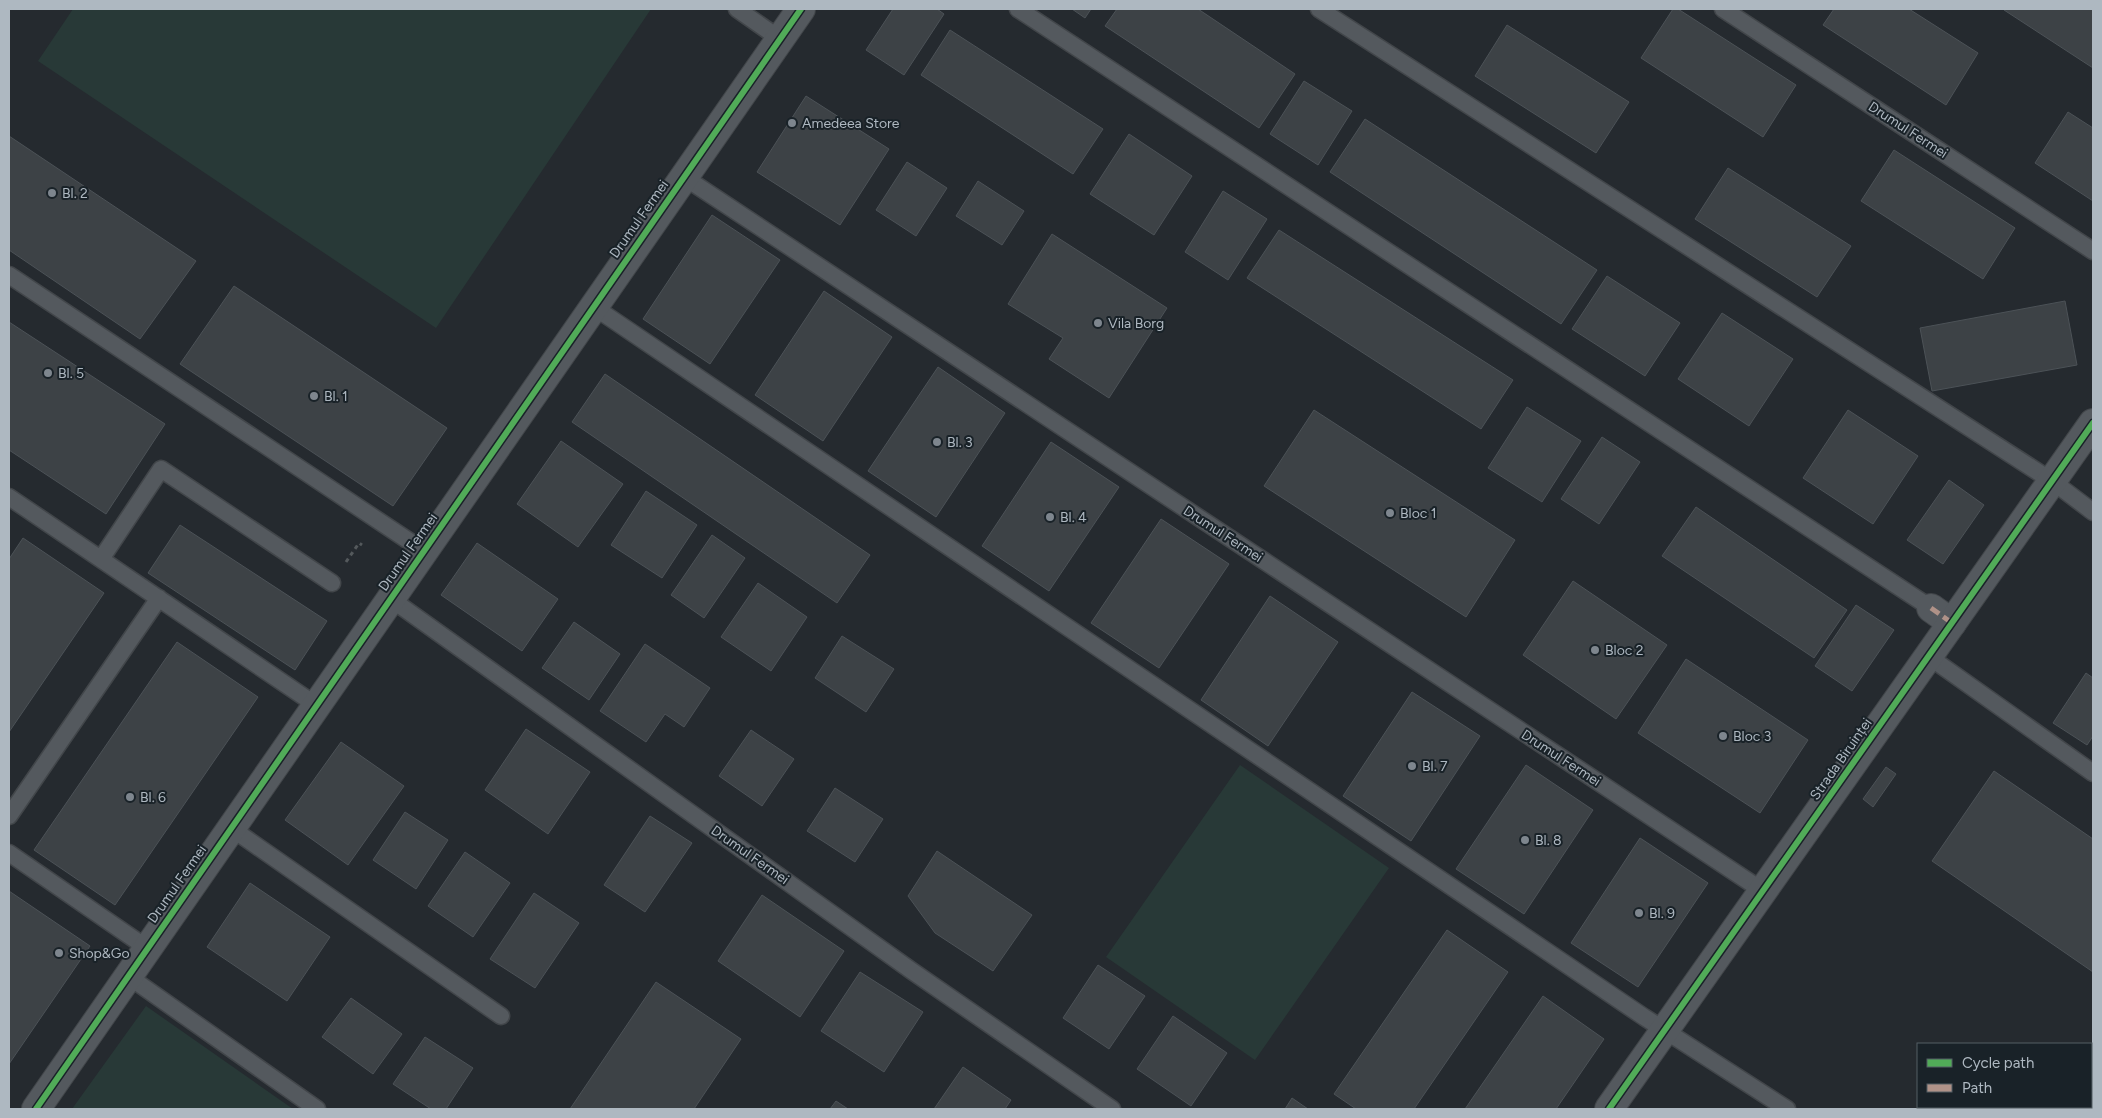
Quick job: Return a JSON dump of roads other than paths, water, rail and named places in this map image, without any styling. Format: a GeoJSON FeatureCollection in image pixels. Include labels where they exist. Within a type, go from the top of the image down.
{"type":"FeatureCollection","features":[{"type":"Feature","properties":{"kind":"street","name":"Drumul Fermei"},"geometry":{"type":"LineString","coordinates":[[36,1109],[801,9]]}},
{"type":"Feature","properties":{"kind":"street","name":"Strada Biruinței"},"geometry":{"type":"LineString","coordinates":[[1609,1109],[1928,656],[1942,616],[2052,482],[2093,423]]}},
{"type":"Feature","properties":{"kind":"lane"},"geometry":{"type":"LineString","coordinates":[[737,9],[780,39]]}},
{"type":"Feature","properties":{"kind":"lane"},"geometry":{"type":"LineString","coordinates":[[1018,9],[1942,616]]}},
{"type":"Feature","properties":{"kind":"lane"},"geometry":{"type":"LineString","coordinates":[[1318,9],[2052,482],[2093,512]]}},
{"type":"Feature","properties":{"kind":"lane","name":"Drumul Fermei"},"geometry":{"type":"LineString","coordinates":[[1723,9],[2093,251]]}},
{"type":"Feature","properties":{"kind":"lane","name":"Drumul Fermei"},"geometry":{"type":"LineString","coordinates":[[684,177],[1763,891]]}},
{"type":"Feature","properties":{"kind":"lane"},"geometry":{"type":"LineString","coordinates":[[9,275],[424,551]]}},
{"type":"Feature","properties":{"kind":"lane"},"geometry":{"type":"LineString","coordinates":[[594,307],[1664,1031],[1787,1109]]}},
{"type":"Feature","properties":{"kind":"lane"},"geometry":{"type":"LineString","coordinates":[[101,559],[161,468],[332,583]]}},
{"type":"Feature","properties":{"kind":"lane"},"geometry":{"type":"LineString","coordinates":[[9,497],[316,705]]}},
{"type":"Feature","properties":{"kind":"lane"},"geometry":{"type":"LineString","coordinates":[[9,816],[159,598]]}},
{"type":"Feature","properties":{"kind":"lane","name":"Drumul Fermei"},"geometry":{"type":"LineString","coordinates":[[390,599],[912,971],[1112,1109]]}},
{"type":"Feature","properties":{"kind":"lane"},"geometry":{"type":"LineString","coordinates":[[1928,656],[2093,773]]}},
{"type":"Feature","properties":{"kind":"lane"},"geometry":{"type":"LineString","coordinates":[[231,828],[501,1016]]}},
{"type":"Feature","properties":{"kind":"lane"},"geometry":{"type":"LineString","coordinates":[[9,853],[147,948]]}},
{"type":"Feature","properties":{"kind":"lane"},"geometry":{"type":"LineString","coordinates":[[128,976],[316,1109]]}},
{"type":"Feature","properties":{"kind":"place","name":"Amedeea Store"},"geometry":{"type":"Point","coordinates":[792,123]}},
{"type":"Feature","properties":{"kind":"place","name":"Bl. 2"},"geometry":{"type":"Point","coordinates":[52,193]}},
{"type":"Feature","properties":{"kind":"place","name":"Vila Borg"},"geometry":{"type":"Point","coordinates":[1098,323]}},
{"type":"Feature","properties":{"kind":"place","name":"Bl. 5"},"geometry":{"type":"Point","coordinates":[48,373]}},
{"type":"Feature","properties":{"kind":"place","name":"Bl. 1"},"geometry":{"type":"Point","coordinates":[314,396]}},
{"type":"Feature","properties":{"kind":"place","name":"Bl. 3"},"geometry":{"type":"Point","coordinates":[937,442]}},
{"type":"Feature","properties":{"kind":"place","name":"Bloc 1"},"geometry":{"type":"Point","coordinates":[1390,513]}},
{"type":"Feature","properties":{"kind":"place","name":"Bl. 4"},"geometry":{"type":"Point","coordinates":[1050,517]}},
{"type":"Feature","properties":{"kind":"place","name":"Bloc 2"},"geometry":{"type":"Point","coordinates":[1595,650]}},
{"type":"Feature","properties":{"kind":"place","name":"Bloc 3"},"geometry":{"type":"Point","coordinates":[1723,736]}},
{"type":"Feature","properties":{"kind":"place","name":"Bl. 7"},"geometry":{"type":"Point","coordinates":[1412,766]}},
{"type":"Feature","properties":{"kind":"place","name":"Bl. 6"},"geometry":{"type":"Point","coordinates":[130,797]}},
{"type":"Feature","properties":{"kind":"place","name":"Bl. 8"},"geometry":{"type":"Point","coordinates":[1525,840]}},
{"type":"Feature","properties":{"kind":"place","name":"Bl. 9"},"geometry":{"type":"Point","coordinates":[1639,913]}},
{"type":"Feature","properties":{"kind":"place","name":"Shop&Go"},"geometry":{"type":"Point","coordinates":[59,953]}}]}
